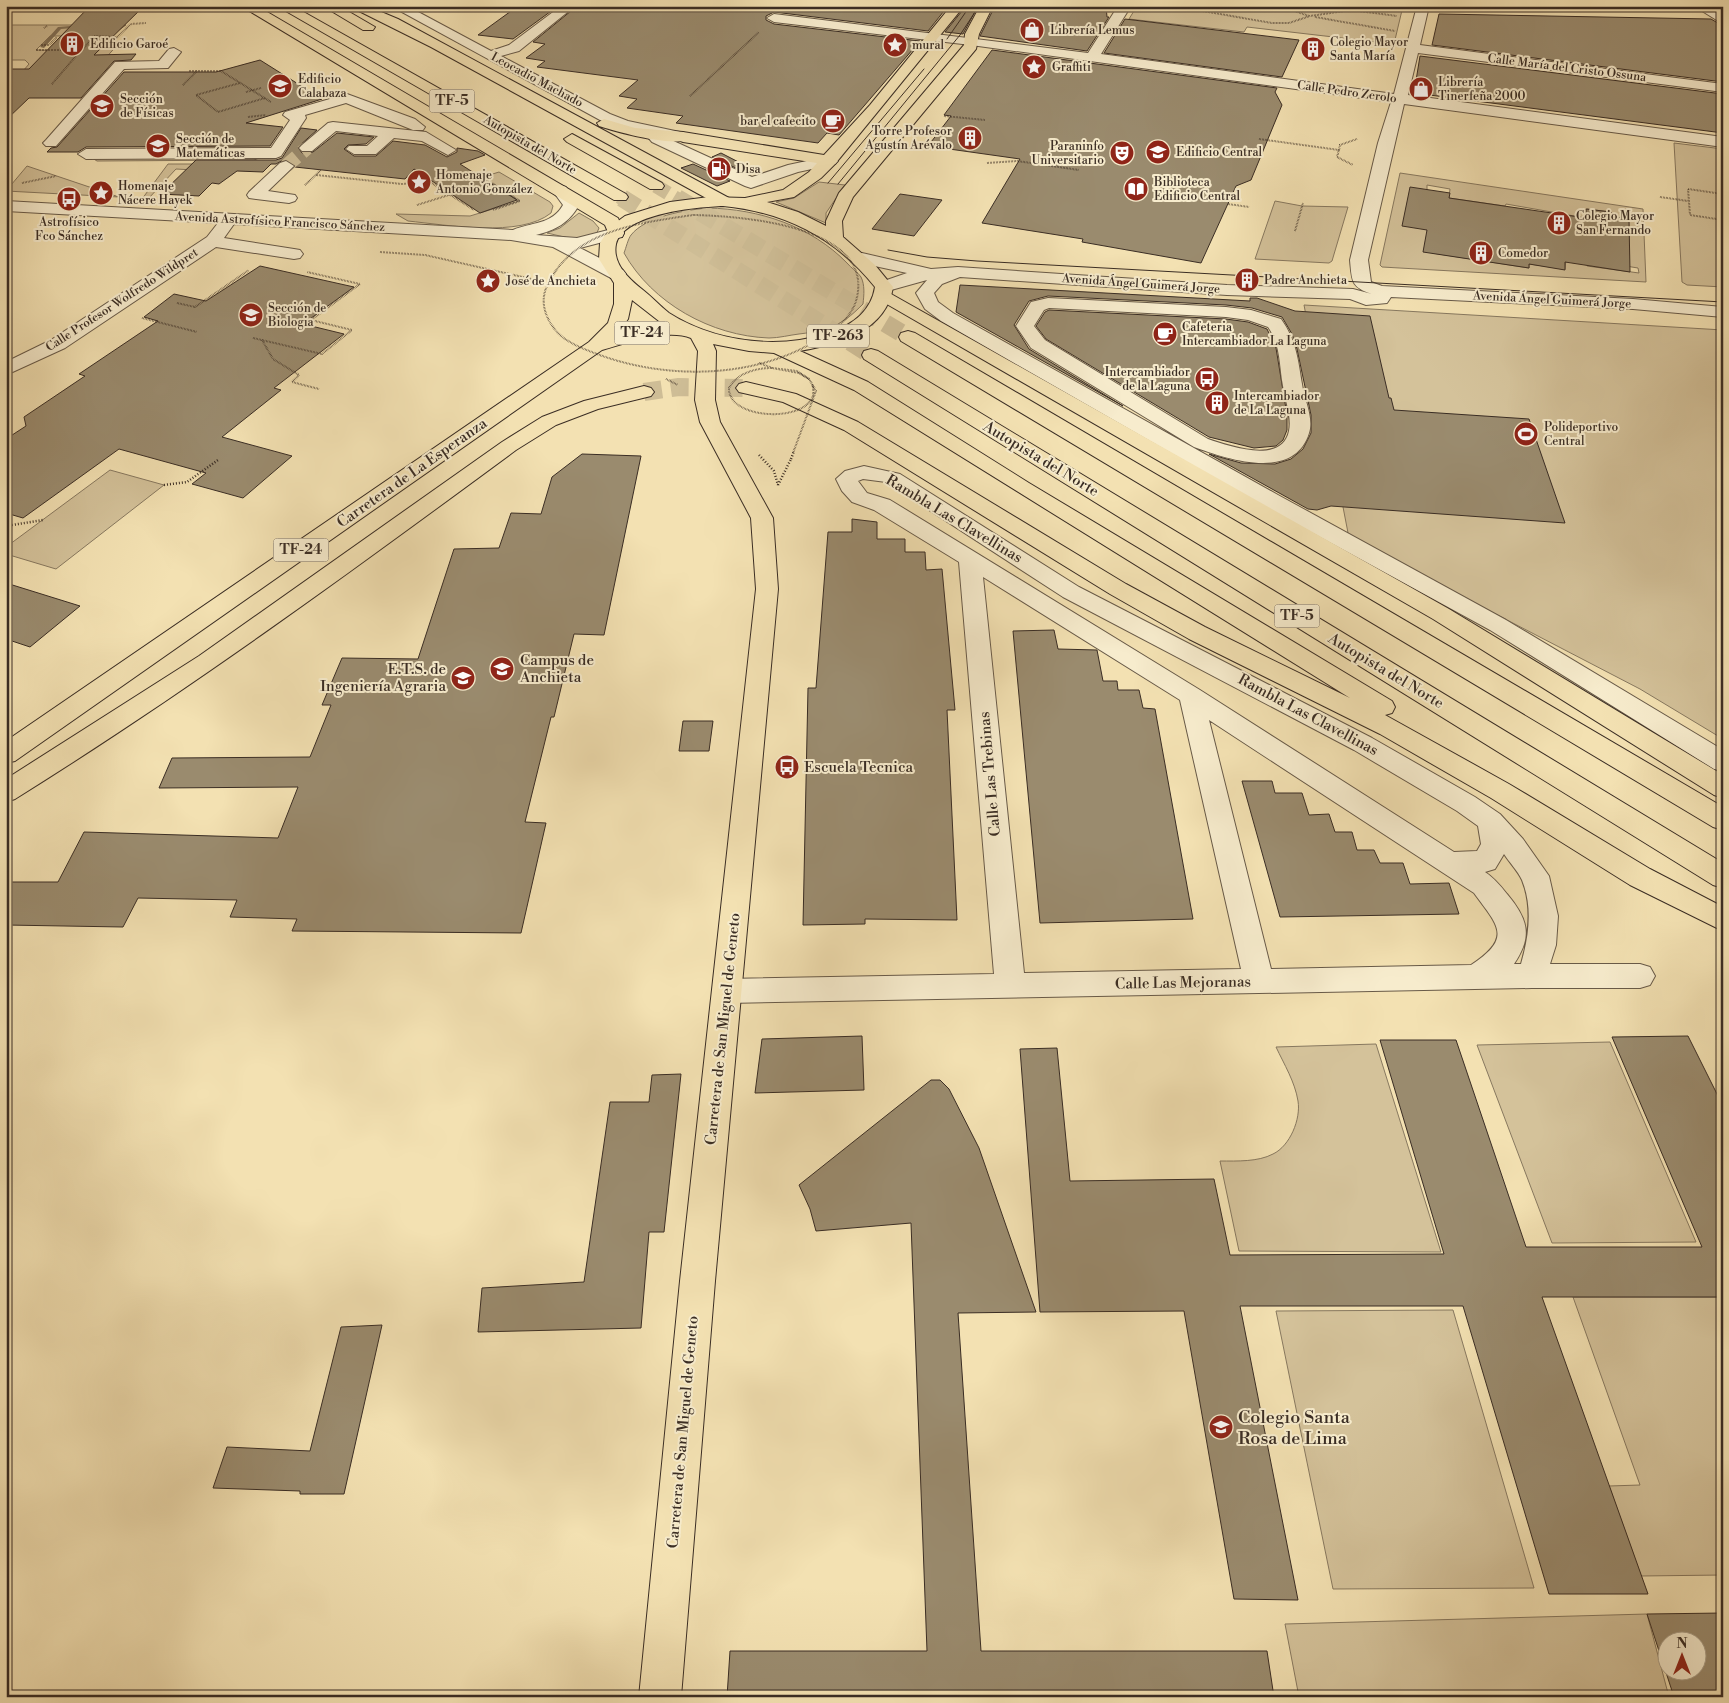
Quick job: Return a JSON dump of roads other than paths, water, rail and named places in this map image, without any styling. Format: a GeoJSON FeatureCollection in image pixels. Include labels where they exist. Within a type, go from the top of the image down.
{"type":"FeatureCollection","features":[{"type":"Feature","properties":{"kind":"main road"},"geometry":{"type":"LineString","coordinates":[[247,6],[560,190],[612,222],[616,233],[624,225],[653,210],[694,202],[743,201],[788,194],[816,175],[830,161],[958,6]]}},
{"type":"Feature","properties":{"kind":"main road","name":"Autopista del Norte"},"geometry":{"type":"LineString","coordinates":[[283,6],[620,197]]}},
{"type":"Feature","properties":{"kind":"main road"},"geometry":{"type":"LineString","coordinates":[[329,6],[384,35]]}},
{"type":"Feature","properties":{"kind":"main road"},"geometry":{"type":"LineString","coordinates":[[835,238],[834,221],[845,196],[938,88],[971,46],[964,40],[972,34],[987,6]]}},
{"type":"Feature","properties":{"kind":"main road"},"geometry":{"type":"LineString","coordinates":[[361,8],[616,128],[830,161]]}},
{"type":"Feature","properties":{"kind":"main road"},"geometry":{"type":"LineString","coordinates":[[436,44],[723,200]]}},
{"type":"Feature","properties":{"kind":"main road","name":"Autopista del Norte"},"geometry":{"type":"LineString","coordinates":[[555,130],[656,186]]}},
{"type":"Feature","properties":{"kind":"main road"},"geometry":{"type":"LineString","coordinates":[[743,201],[782,212],[835,238],[862,258],[884,291],[938,327],[1441,614],[1723,788]]}},
{"type":"Feature","properties":{"kind":"main road","name":"TF-263"},"geometry":{"type":"LineString","coordinates":[[616,233],[607,245],[608,261],[620,279],[663,317],[755,355]]}},
{"type":"Feature","properties":{"kind":"main road","name":"Carretera de La Esperanza"},"geometry":{"type":"LineString","coordinates":[[6,754],[596,346],[616,326],[625,305],[620,279]]}},
{"type":"Feature","properties":{"kind":"main road","name":"TF-263"},"geometry":{"type":"LineString","coordinates":[[706,388],[727,360],[755,355],[777,347],[830,339],[851,331],[867,319],[877,308],[884,291]]}},
{"type":"Feature","properties":{"kind":"main road","name":"Carretera de La Esperanza"},"geometry":{"type":"LineString","coordinates":[[596,346],[626,336],[660,330],[693,331]]}},
{"type":"Feature","properties":{"kind":"main road","name":"Carretera de San Miguel de Geneto"},"geometry":{"type":"LineString","coordinates":[[660,1697],[687,1374],[767,589],[762,518],[710,422],[706,388],[707,351],[693,331]]}},
{"type":"Feature","properties":{"kind":"main road","name":"TF-5"},"geometry":{"type":"LineString","coordinates":[[908,337],[1723,820]]}},
{"type":"Feature","properties":{"kind":"main road"},"geometry":{"type":"LineString","coordinates":[[777,347],[861,386],[1022,487],[1653,871],[1698,905]]}},
{"type":"Feature","properties":{"kind":"main road","name":"Autopista del Norte"},"geometry":{"type":"LineString","coordinates":[[870,355],[1723,877]]}},
{"type":"Feature","properties":{"kind":"main road"},"geometry":{"type":"LineString","coordinates":[[6,792],[84,744],[208,662],[509,446],[549,421],[648,382]]}},
{"type":"Feature","properties":{"kind":"main road"},"geometry":{"type":"LineString","coordinates":[[746,388],[789,398],[851,426],[1118,589],[1197,633],[1389,728],[1500,791],[1640,877],[1698,905],[1723,920]]}},
{"type":"Feature","properties":{"kind":"street","name":"Leocadio Machado"},"geometry":{"type":"LineString","coordinates":[[397,6],[587,107],[624,125],[653,133],[657,139],[751,184],[786,171]]}},
{"type":"Feature","properties":{"kind":"street"},"geometry":{"type":"LineString","coordinates":[[490,55],[514,48],[569,6]]}},
{"type":"Feature","properties":{"kind":"street"},"geometry":{"type":"LineString","coordinates":[[1366,290],[1360,276],[1359,260],[1386,143],[1400,99],[1411,48],[1423,6]]}},
{"type":"Feature","properties":{"kind":"street"},"geometry":{"type":"LineString","coordinates":[[1700,6],[1723,20]]}},
{"type":"Feature","properties":{"kind":"street"},"geometry":{"type":"LineString","coordinates":[[1092,58],[1124,7]]}},
{"type":"Feature","properties":{"kind":"street","name":"Calle Pedro Zerolo"},"geometry":{"type":"LineString","coordinates":[[774,18],[964,40],[1723,142]]}},
{"type":"Feature","properties":{"kind":"street","name":"Calle María del Cristo Ossuna"},"geometry":{"type":"LineString","coordinates":[[1411,48],[1723,88]]}},
{"type":"Feature","properties":{"kind":"street"},"geometry":{"type":"LineString","coordinates":[[51,143],[120,65],[163,65],[174,52]]}},
{"type":"Feature","properties":{"kind":"street"},"geometry":{"type":"LineString","coordinates":[[86,154],[276,153],[299,118],[290,115],[348,98],[359,106],[408,121],[421,129],[426,137]]}},
{"type":"Feature","properties":{"kind":"street"},"geometry":{"type":"LineString","coordinates":[[587,107],[605,100]]}},
{"type":"Feature","properties":{"kind":"street"},"geometry":{"type":"LineString","coordinates":[[335,147],[309,146],[333,126],[426,137],[448,150]]}},
{"type":"Feature","properties":{"kind":"street"},"geometry":{"type":"LineString","coordinates":[[354,149],[371,151],[390,133]]}},
{"type":"Feature","properties":{"kind":"street"},"geometry":{"type":"LineString","coordinates":[[786,171],[830,161]]}},
{"type":"Feature","properties":{"kind":"street"},"geometry":{"type":"LineString","coordinates":[[286,166],[255,195],[289,198]]}},
{"type":"Feature","properties":{"kind":"street"},"geometry":{"type":"LineString","coordinates":[[786,171],[795,170],[816,175]]}},
{"type":"Feature","properties":{"kind":"street"},"geometry":{"type":"LineString","coordinates":[[511,235],[542,229],[558,221],[568,213],[572,205],[560,190]]}},
{"type":"Feature","properties":{"kind":"street","name":"Avenida Astrofísico Francisco Sánchez"},"geometry":{"type":"LineString","coordinates":[[6,206],[511,235],[553,242],[596,242],[616,233]]}},
{"type":"Feature","properties":{"kind":"street"},"geometry":{"type":"LineString","coordinates":[[372,227],[383,213]]}},
{"type":"Feature","properties":{"kind":"street","name":"Calle Profesor Wolfredo Wildpret"},"geometry":{"type":"LineString","coordinates":[[6,370],[58,344],[213,241],[229,219]]}},
{"type":"Feature","properties":{"kind":"street"},"geometry":{"type":"LineString","coordinates":[[213,241],[294,254]]}},
{"type":"Feature","properties":{"kind":"street","name":"Avenida Astrofísico Francisco Sánchez"},"geometry":{"type":"LineString","coordinates":[[553,242],[590,258],[620,279]]}},
{"type":"Feature","properties":{"kind":"street"},"geometry":{"type":"LineString","coordinates":[[862,258],[932,276]]}},
{"type":"Feature","properties":{"kind":"street","name":"Avenida Ángel Guimerá Jorge"},"geometry":{"type":"LineString","coordinates":[[932,276],[958,272],[1227,295],[1366,290],[1633,304],[1723,312]]}},
{"type":"Feature","properties":{"kind":"street"},"geometry":{"type":"LineString","coordinates":[[884,291],[907,276],[932,276]]}},
{"type":"Feature","properties":{"kind":"street"},"geometry":{"type":"LineString","coordinates":[[932,276],[925,293],[931,305],[1121,416],[1498,626],[1723,762]]}},
{"type":"Feature","properties":{"kind":"street"},"geometry":{"type":"LineString","coordinates":[[1078,391],[1115,390],[1201,443],[1224,452],[1250,457],[1279,454],[1293,446],[1300,432],[1286,341],[1275,323],[1251,315],[1079,303],[1048,303],[1037,306],[1025,326],[1038,344],[1115,390],[1121,416]]}},
{"type":"Feature","properties":{"kind":"street"},"geometry":{"type":"LineString","coordinates":[[938,327],[980,335]]}},
{"type":"Feature","properties":{"kind":"street","name":"Rambla Las Clavellinas"},"geometry":{"type":"LineString","coordinates":[[1476,977],[1498,964],[1512,944],[1511,922],[1484,885],[1191,696],[970,562],[882,505],[860,499],[851,491],[847,479],[857,472],[874,472],[892,478],[1072,592],[1364,744],[1466,804],[1490,821],[1513,846],[1535,876],[1544,916],[1541,945],[1532,976]]}},
{"type":"Feature","properties":{"kind":"street","name":"Calle Las Trebinas"},"geometry":{"type":"LineString","coordinates":[[970,562],[1010,986]]}},
{"type":"Feature","properties":{"kind":"street"},"geometry":{"type":"LineString","coordinates":[[1191,696],[1259,981]]}},
{"type":"Feature","properties":{"kind":"street"},"geometry":{"type":"LineString","coordinates":[[1451,863],[1485,860],[1495,845],[1490,821]]}},
{"type":"Feature","properties":{"kind":"street","name":"Calle Las Mejoranas"},"geometry":{"type":"LineString","coordinates":[[727,991],[1532,976],[1640,976]]}},
{"type":"Feature","properties":{"kind":"waterway"},"geometry":{"type":"LineString","coordinates":[[42,47],[60,28],[82,26]]}},
{"type":"Feature","properties":{"kind":"tunnel"},"geometry":{"type":"LineString","coordinates":[[286,166],[307,148]]}},
{"type":"Feature","properties":{"kind":"tunnel"},"geometry":{"type":"LineString","coordinates":[[656,186],[679,200]]}},
{"type":"Feature","properties":{"kind":"tunnel"},"geometry":{"type":"LineString","coordinates":[[620,197],[624,200]]}},
{"type":"Feature","properties":{"kind":"tunnel"},"geometry":{"type":"LineString","coordinates":[[622,198],[871,355]]}},
{"type":"Feature","properties":{"kind":"tunnel"},"geometry":{"type":"LineString","coordinates":[[677,198],[908,337]]}},
{"type":"Feature","properties":{"kind":"tunnel"},"geometry":{"type":"LineString","coordinates":[[644,392],[679,387],[746,388]]}},
{"type":"Feature","properties":{"kind":"tram line"},"geometry":{"type":"LineString","coordinates":[[947,39],[970,6]]}},
{"type":"Feature","properties":{"kind":"tram line"},"geometry":{"type":"LineString","coordinates":[[838,184],[960,35],[979,6]]}},
{"type":"Feature","properties":{"kind":"tram line"},"geometry":{"type":"LineString","coordinates":[[828,183],[924,69]]}},
{"type":"Feature","properties":{"kind":"tram line"},"geometry":{"type":"LineString","coordinates":[[888,250],[927,257],[977,261],[1723,302]]}},
{"type":"Feature","properties":{"kind":"place","name":"Librería Lemus"},"geometry":{"type":"Point","coordinates":[1032,30]}},
{"type":"Feature","properties":{"kind":"place","name":"Edificio Garoé"},"geometry":{"type":"Point","coordinates":[72,44]}},
{"type":"Feature","properties":{"kind":"place","name":"mural"},"geometry":{"type":"Point","coordinates":[895,45]}},
{"type":"Feature","properties":{"kind":"place","name":"Colegio Mayor Santa María"},"geometry":{"type":"Point","coordinates":[1313,49]}},
{"type":"Feature","properties":{"kind":"place","name":"Graffiti"},"geometry":{"type":"Point","coordinates":[1034,67]}},
{"type":"Feature","properties":{"kind":"place","name":"Edificio Calabaza"},"geometry":{"type":"Point","coordinates":[280,86]}},
{"type":"Feature","properties":{"kind":"place","name":"Librería Tinerfeña 2000"},"geometry":{"type":"Point","coordinates":[1421,89]}},
{"type":"Feature","properties":{"kind":"place","name":"Sección de Físicas"},"geometry":{"type":"Point","coordinates":[102,106]}},
{"type":"Feature","properties":{"kind":"place","name":"bar el cafecito"},"geometry":{"type":"Point","coordinates":[833,121]}},
{"type":"Feature","properties":{"kind":"place","name":"Torre Profesor Agustín Arévalo"},"geometry":{"type":"Point","coordinates":[970,138]}},
{"type":"Feature","properties":{"kind":"place","name":"Sección de Matemáticas"},"geometry":{"type":"Point","coordinates":[158,146]}},
{"type":"Feature","properties":{"kind":"place","name":"Edificio Central"},"geometry":{"type":"Point","coordinates":[1158,152]}},
{"type":"Feature","properties":{"kind":"place","name":"Paraninfo Universitario"},"geometry":{"type":"Point","coordinates":[1122,153]}},
{"type":"Feature","properties":{"kind":"place","name":"Disa"},"geometry":{"type":"Point","coordinates":[719,169]}},
{"type":"Feature","properties":{"kind":"place","name":"Homenaje Antonio González"},"geometry":{"type":"Point","coordinates":[419,182]}},
{"type":"Feature","properties":{"kind":"place","name":"Biblioteca Edificio Central"},"geometry":{"type":"Point","coordinates":[1136,189]}},
{"type":"Feature","properties":{"kind":"place","name":"Homenaje Nácere Hayek"},"geometry":{"type":"Point","coordinates":[101,193]}},
{"type":"Feature","properties":{"kind":"place","name":"Astrofísico Fco Sánchez"},"geometry":{"type":"Point","coordinates":[69,199]}},
{"type":"Feature","properties":{"kind":"place","name":"Colegio Mayor San Fernando"},"geometry":{"type":"Point","coordinates":[1559,223]}},
{"type":"Feature","properties":{"kind":"place","name":"Comedor"},"geometry":{"type":"Point","coordinates":[1481,253]}},
{"type":"Feature","properties":{"kind":"place","name":"Padre Anchieta"},"geometry":{"type":"Point","coordinates":[1247,280]}},
{"type":"Feature","properties":{"kind":"place","name":"José de Anchieta"},"geometry":{"type":"Point","coordinates":[488,281]}},
{"type":"Feature","properties":{"kind":"place","name":"Sección de Biologia"},"geometry":{"type":"Point","coordinates":[251,315]}},
{"type":"Feature","properties":{"kind":"place","name":"Cafeteria Intercambiador La Laguna"},"geometry":{"type":"Point","coordinates":[1165,334]}},
{"type":"Feature","properties":{"kind":"place","name":"Intercambiador de la Laguna"},"geometry":{"type":"Point","coordinates":[1207,379]}},
{"type":"Feature","properties":{"kind":"place","name":"Intercambiador de La Laguna"},"geometry":{"type":"Point","coordinates":[1217,403]}},
{"type":"Feature","properties":{"kind":"place","name":"Polideportivo Central"},"geometry":{"type":"Point","coordinates":[1526,434]}},
{"type":"Feature","properties":{"kind":"place","name":"Campus de Anchieta"},"geometry":{"type":"Point","coordinates":[502,669]}},
{"type":"Feature","properties":{"kind":"place","name":"E.T.S. de Ingeniería Agraria"},"geometry":{"type":"Point","coordinates":[463,678]}},
{"type":"Feature","properties":{"kind":"place","name":"Escuela Tecnica"},"geometry":{"type":"Point","coordinates":[787,767]}},
{"type":"Feature","properties":{"kind":"place","name":"Colegio Santa Rosa de Lima"},"geometry":{"type":"Point","coordinates":[1221,1427]}}]}
